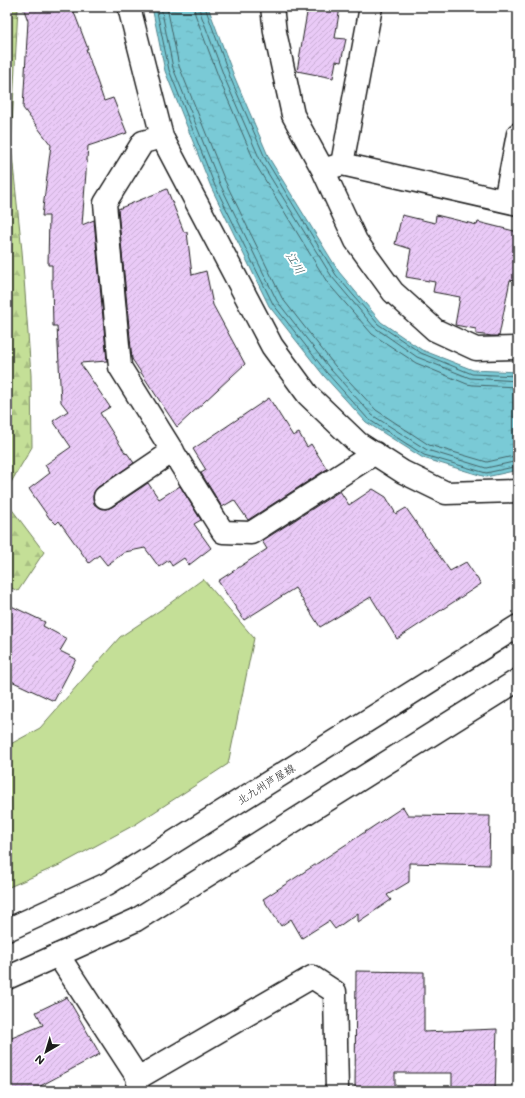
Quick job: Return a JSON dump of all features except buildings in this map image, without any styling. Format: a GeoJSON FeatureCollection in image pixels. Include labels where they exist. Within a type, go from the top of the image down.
{"type":"FeatureCollection","features":[{"type":"Feature","properties":{"kind":"street"},"geometry":{"type":"LineString","coordinates":[[129,7],[162,137],[272,346],[308,394],[358,443],[403,472],[446,493],[518,491]]}},
{"type":"Feature","properties":{"kind":"street"},"geometry":{"type":"LineString","coordinates":[[272,7],[275,32],[293,115],[333,167],[356,241],[393,292],[435,330],[476,349],[518,348]]}},
{"type":"Feature","properties":{"kind":"street"},"geometry":{"type":"LineString","coordinates":[[333,167],[371,7]]}},
{"type":"Feature","properties":{"kind":"street"},"geometry":{"type":"LineString","coordinates":[[333,167],[512,202],[518,134]]}},
{"type":"Feature","properties":{"kind":"street"},"geometry":{"type":"LineString","coordinates":[[162,137],[143,142],[105,203],[120,367],[223,532],[251,533],[375,453]]}},
{"type":"Feature","properties":{"kind":"street"},"geometry":{"type":"LineString","coordinates":[[105,497],[172,451]]}},
{"type":"Feature","properties":{"kind":"street","name":"北九州芦屋線"},"geometry":{"type":"LineString","coordinates":[[7,930],[107,884],[518,626]]}},
{"type":"Feature","properties":{"kind":"street"},"geometry":{"type":"LineString","coordinates":[[7,978],[136,920],[518,680]]}},
{"type":"Feature","properties":{"kind":"street"},"geometry":{"type":"LineString","coordinates":[[58,955],[138,1084],[312,976],[335,992],[337,1091]]}},
{"type":"Feature","properties":{"kind":"green space"},"geometry":{"type":"Polygon","coordinates":[[[7,7],[18,7],[11,146],[22,251],[31,375],[32,447],[7,489],[7,7]]]}},
{"type":"Feature","properties":{"kind":"green space"},"geometry":{"type":"Polygon","coordinates":[[[7,503],[44,552],[18,591],[7,586],[7,503]]]}},
{"type":"Feature","properties":{"kind":"green space"},"geometry":{"type":"Polygon","coordinates":[[[203,579],[254,638],[228,764],[136,824],[62,864],[7,888],[7,746],[40,728],[120,637],[203,579]]]}},
{"type":"Feature","properties":{"kind":"water","name":"江川"},"geometry":{"type":"Polygon","coordinates":[[[152,7],[208,7],[234,76],[269,158],[339,272],[381,322],[422,350],[473,370],[518,372],[518,470],[486,477],[423,458],[366,422],[324,376],[269,306],[211,187],[165,71],[152,7]]]}}]}
